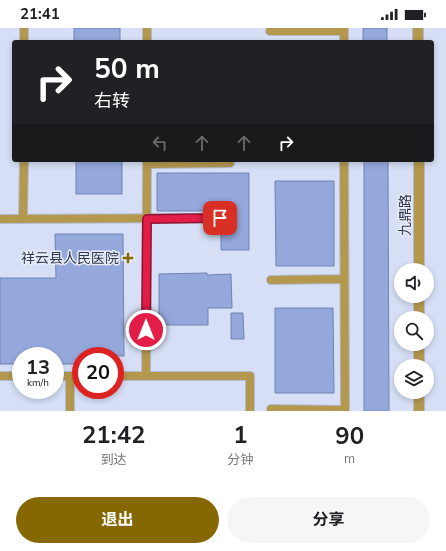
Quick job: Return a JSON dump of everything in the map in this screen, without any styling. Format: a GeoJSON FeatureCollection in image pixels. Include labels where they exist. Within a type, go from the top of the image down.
{"type":"FeatureCollection","features":[{"type":"Feature","properties":{"kind":"street"},"geometry":{"type":"LineString","coordinates":[[418,28],[418,40]]}},
{"type":"Feature","properties":{"kind":"street","name":"九鼎路"},"geometry":{"type":"LineString","coordinates":[[418,162],[419,263]]}},
{"type":"Feature","properties":{"kind":"street"},"geometry":{"type":"LineString","coordinates":[[419,399],[419,411]]}},
{"type":"Feature","properties":{"kind":"lane"},"geometry":{"type":"LineString","coordinates":[[24,28],[24,40]]}},
{"type":"Feature","properties":{"kind":"lane"},"geometry":{"type":"LineString","coordinates":[[147,28],[147,40]]}},
{"type":"Feature","properties":{"kind":"lane"},"geometry":{"type":"LineString","coordinates":[[270,31],[344,29],[344,40]]}},
{"type":"Feature","properties":{"kind":"lane"},"geometry":{"type":"LineString","coordinates":[[24,162],[24,219]]}},
{"type":"Feature","properties":{"kind":"lane"},"geometry":{"type":"LineString","coordinates":[[146,376],[147,162],[230,164]]}},
{"type":"Feature","properties":{"kind":"lane"},"geometry":{"type":"LineString","coordinates":[[271,409],[344,410],[344,162]]}},
{"type":"Feature","properties":{"kind":"lane"},"geometry":{"type":"LineString","coordinates":[[0,219],[220,218]]}},
{"type":"Feature","properties":{"kind":"lane"},"geometry":{"type":"LineString","coordinates":[[271,280],[344,279]]}},
{"type":"Feature","properties":{"kind":"lane"},"geometry":{"type":"LineString","coordinates":[[0,376],[12,376]]}},
{"type":"Feature","properties":{"kind":"lane"},"geometry":{"type":"LineString","coordinates":[[64,376],[70,376],[70,411]]}},
{"type":"Feature","properties":{"kind":"lane"},"geometry":{"type":"LineString","coordinates":[[124,376],[250,376],[250,411]]}},
{"type":"Feature","properties":{"kind":"building"},"geometry":{"type":"Polygon","coordinates":[[[74,28],[120,28],[120,40],[74,40],[74,28]]]}},
{"type":"Feature","properties":{"kind":"building"},"geometry":{"type":"Polygon","coordinates":[[[363,28],[387,28],[387,40],[363,40],[363,28]]]}},
{"type":"Feature","properties":{"kind":"building"},"geometry":{"type":"Polygon","coordinates":[[[76,162],[122,162],[122,194],[76,194],[76,162]]]}},
{"type":"Feature","properties":{"kind":"building"},"geometry":{"type":"Polygon","coordinates":[[[364,162],[388,162],[389,411],[364,411],[364,162]]]}},
{"type":"Feature","properties":{"kind":"building"},"geometry":{"type":"Polygon","coordinates":[[[157,173],[249,173],[249,250],[221,250],[221,223],[225,218],[221,211],[157,211],[157,173]]]}},
{"type":"Feature","properties":{"kind":"building"},"geometry":{"type":"Polygon","coordinates":[[[275,181],[334,181],[334,266],[276,266],[275,181]]]}},
{"type":"Feature","properties":{"kind":"building"},"geometry":{"type":"Polygon","coordinates":[[[55,234],[123,234],[124,347],[72,347],[72,364],[64,364],[64,347],[12,347],[12,364],[0,364],[0,278],[56,278],[55,234]]]}},
{"type":"Feature","properties":{"kind":"building"},"geometry":{"type":"Polygon","coordinates":[[[207,273],[207,275],[231,274],[232,308],[208,308],[208,325],[159,325],[159,274],[207,273]]]}},
{"type":"Feature","properties":{"kind":"building"},"geometry":{"type":"Polygon","coordinates":[[[275,308],[333,308],[334,393],[275,393],[275,308]]]}},
{"type":"Feature","properties":{"kind":"building"},"geometry":{"type":"Polygon","coordinates":[[[231,313],[243,313],[244,339],[231,339],[231,313]]]}},
{"type":"Feature","properties":{"kind":"place","name":"祥云县人民医院"},"geometry":{"type":"Point","coordinates":[128,258]}},
{"type":"Feature","properties":{"kind":"route"},"geometry":{"type":"LineString","coordinates":[[146,330],[147,219],[220,218]]}}]}
